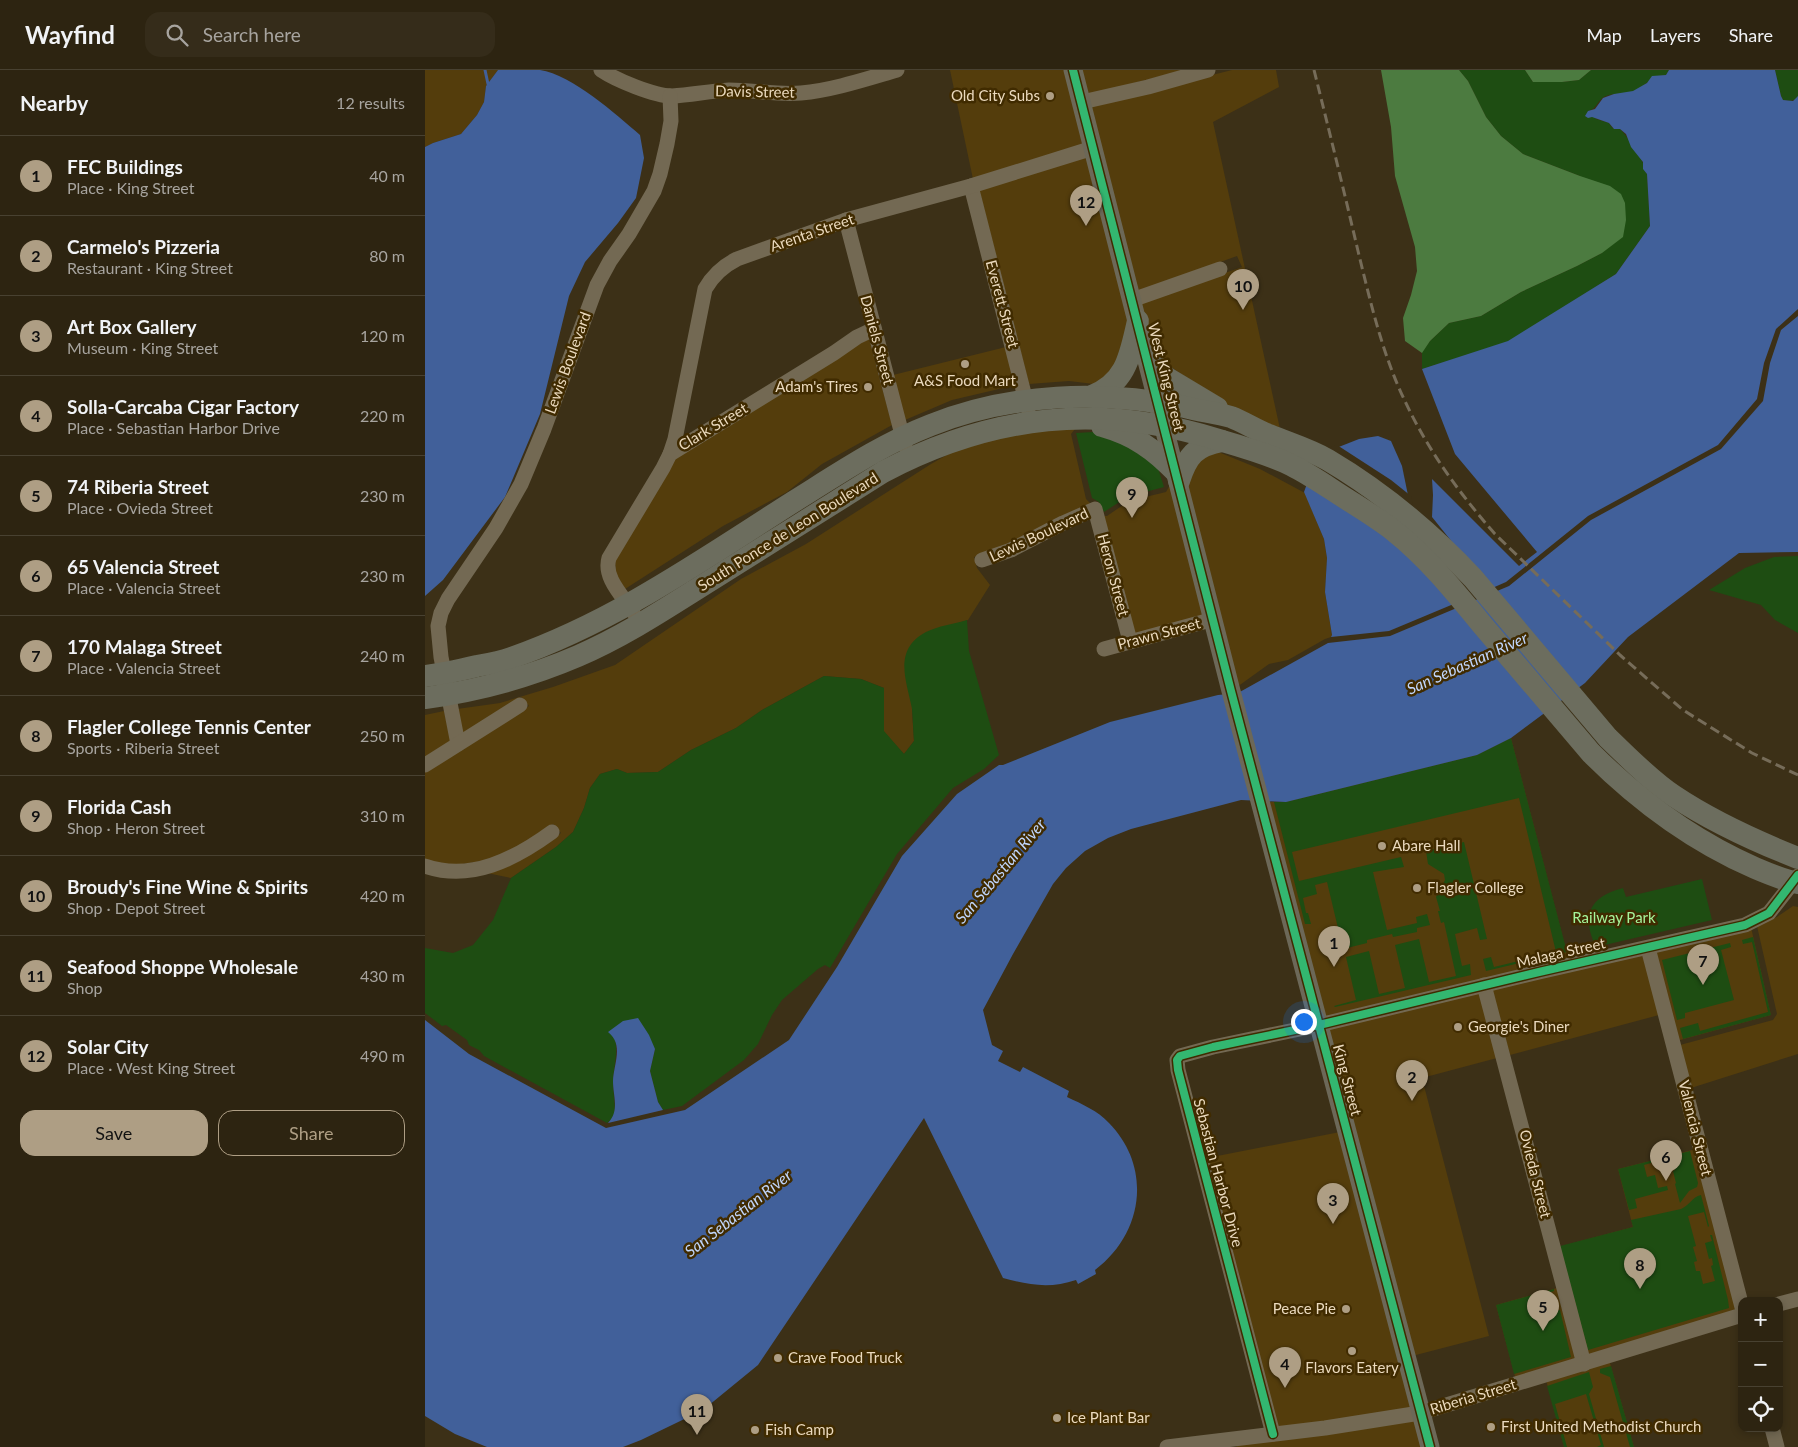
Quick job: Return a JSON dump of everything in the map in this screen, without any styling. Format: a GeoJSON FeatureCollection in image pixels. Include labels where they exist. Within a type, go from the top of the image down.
{"type":"FeatureCollection","features":[{"type":"Feature","properties":{"kind":"highway"},"geometry":{"type":"LineString","coordinates":[[1092,396],[1103,392],[1121,376],[1128,360],[1137,321]]}},
{"type":"Feature","properties":{"kind":"highway"},"geometry":{"type":"LineString","coordinates":[[1147,357],[1167,378],[1233,418],[1327,460],[1407,515],[1454,557],[1608,738],[1629,758],[1674,796],[1726,827],[1798,858]]}},
{"type":"Feature","properties":{"kind":"highway","name":"South Ponce de Leon Boulevard"},"geometry":{"type":"LineString","coordinates":[[439,682],[484,687],[579,656],[641,624],[883,472],[906,448],[964,414],[1027,400],[1060,396],[1092,396],[1159,402],[1233,418]]}},
{"type":"Feature","properties":{"kind":"highway","name":"South Ponce de Leon Boulevard"},"geometry":{"type":"LineString","coordinates":[[425,698],[439,682],[508,660],[570,635],[629,605],[854,463],[906,448],[942,444],[970,435],[1031,422],[1077,418],[1134,420],[1222,441],[1262,453],[1289,464],[1311,476],[1394,530],[1433,567],[1591,753],[1614,776],[1651,808],[1689,833],[1731,857],[1796,880]]}},
{"type":"Feature","properties":{"kind":"highway"},"geometry":{"type":"LineString","coordinates":[[1077,418],[1111,428],[1143,443],[1159,454],[1178,477],[1192,454],[1200,447],[1222,441]]}},
{"type":"Feature","properties":{"kind":"highway"},"geometry":{"type":"LineString","coordinates":[[1614,776],[1629,758]]}},
{"type":"Feature","properties":{"kind":"main road","name":"West King Street"},"geometry":{"type":"LineString","coordinates":[[1073,70],[1231,691]]}},
{"type":"Feature","properties":{"kind":"main road","name":"King Street"},"geometry":{"type":"LineString","coordinates":[[1231,691],[1430,1447]]}},
{"type":"Feature","properties":{"kind":"street"},"geometry":{"type":"LineString","coordinates":[[601,70],[629,85],[670,96]]}},
{"type":"Feature","properties":{"kind":"street","name":"Davis Street"},"geometry":{"type":"LineString","coordinates":[[670,96],[725,90],[773,94],[801,93],[823,90],[897,70]]}},
{"type":"Feature","properties":{"kind":"street"},"geometry":{"type":"LineString","coordinates":[[1081,102],[1148,87],[1209,70]]}},
{"type":"Feature","properties":{"kind":"street","name":"Lewis Boulevard"},"geometry":{"type":"LineString","coordinates":[[458,744],[439,682],[438,626],[441,613],[448,599],[496,528],[521,484],[544,429],[597,285],[654,191],[660,174],[671,121],[670,96]]}},
{"type":"Feature","properties":{"kind":"street","name":"Arenta Street"},"geometry":{"type":"LineString","coordinates":[[670,454],[675,439],[705,289],[711,279],[723,267],[737,259],[847,220],[971,186],[1093,148]]}},
{"type":"Feature","properties":{"kind":"street","name":"Everett Street"},"geometry":{"type":"LineString","coordinates":[[971,186],[1027,400],[1031,422]]}},
{"type":"Feature","properties":{"kind":"street","name":"Daniels Street"},"geometry":{"type":"LineString","coordinates":[[847,220],[906,448]]}},
{"type":"Feature","properties":{"kind":"street"},"geometry":{"type":"LineString","coordinates":[[1132,300],[1220,269]]}},
{"type":"Feature","properties":{"kind":"street","name":"Clark Street"},"geometry":{"type":"LineString","coordinates":[[641,624],[610,578],[607,565],[609,558],[670,454],[857,337],[874,329]]}},
{"type":"Feature","properties":{"kind":"street","name":"Lewis Boulevard"},"geometry":{"type":"LineString","coordinates":[[982,560],[1011,550],[1095,509]]}},
{"type":"Feature","properties":{"kind":"street","name":"Heron Street"},"geometry":{"type":"LineString","coordinates":[[1095,509],[1130,641]]}},
{"type":"Feature","properties":{"kind":"street","name":"Prawn Street"},"geometry":{"type":"LineString","coordinates":[[1104,649],[1214,619]]}},
{"type":"Feature","properties":{"kind":"street"},"geometry":{"type":"LineString","coordinates":[[425,765],[520,705]]}},
{"type":"Feature","properties":{"kind":"street"},"geometry":{"type":"LineString","coordinates":[[425,866],[448,872],[492,866],[517,855],[552,832]]}},
{"type":"Feature","properties":{"kind":"street","name":"Malaga Street"},"geometry":{"type":"LineString","coordinates":[[1319,1025],[1733,928],[1757,920],[1769,913],[1796,880]]}},
{"type":"Feature","properties":{"kind":"street","name":"Valencia Street"},"geometry":{"type":"LineString","coordinates":[[1648,948],[1739,1297]]}},
{"type":"Feature","properties":{"kind":"street","name":"Ovieda Street"},"geometry":{"type":"LineString","coordinates":[[1484,985],[1584,1364]]}},
{"type":"Feature","properties":{"kind":"street","name":"Sebastian Harbor Drive"},"geometry":{"type":"LineString","coordinates":[[1273,1434],[1193,1132],[1177,1060],[1180,1056],[1187,1053],[1319,1025]]}},
{"type":"Feature","properties":{"kind":"street"},"geometry":{"type":"LineString","coordinates":[[1783,1303],[1798,1299]]}},
{"type":"Feature","properties":{"kind":"street","name":"Riberia Street"},"geometry":{"type":"LineString","coordinates":[[1167,1447],[1229,1444],[1273,1434],[1420,1413],[1738,1316]]}},
{"type":"Feature","properties":{"kind":"street"},"geometry":{"type":"LineString","coordinates":[[1773,1432],[1777,1447]]}},
{"type":"Feature","properties":{"kind":"shaded area"},"geometry":{"type":"Polygon","coordinates":[[[425,70],[498,70],[486,86],[484,102],[477,115],[461,134],[425,147],[425,70]]]}},
{"type":"Feature","properties":{"kind":"shaded area"},"geometry":{"type":"Polygon","coordinates":[[[950,70],[1066,70],[1086,145],[973,179],[950,70]]]}},
{"type":"Feature","properties":{"kind":"shaded area"},"geometry":{"type":"Polygon","coordinates":[[[1080,70],[1185,70],[1087,95],[1080,70]]]}},
{"type":"Feature","properties":{"kind":"shaded area"},"geometry":{"type":"Polygon","coordinates":[[[1232,70],[1276,70],[1279,87],[1213,122],[1280,429],[1230,409],[1153,354],[1139,303],[1242,267],[1237,256],[1137,292],[1089,106],[1232,70]]]}},
{"type":"Feature","properties":{"kind":"shaded area"},"geometry":{"type":"Polygon","coordinates":[[[1088,156],[1131,322],[1122,359],[1102,385],[1069,381],[1029,384],[979,189],[1088,156]]]}},
{"type":"Feature","properties":{"kind":"shaded area"},"geometry":{"type":"Polygon","coordinates":[[[869,338],[892,425],[822,464],[787,492],[723,526],[625,589],[616,575],[615,560],[676,457],[869,338]]]}},
{"type":"Feature","properties":{"kind":"shaded area"},"geometry":{"type":"Polygon","coordinates":[[[1006,347],[1016,385],[952,400],[905,420],[893,375],[1006,347]]]}},
{"type":"Feature","properties":{"kind":"shaded area"},"geometry":{"type":"Polygon","coordinates":[[[1038,427],[1075,429],[1071,434],[1086,499],[1091,504],[997,550],[974,557],[977,568],[990,585],[968,620],[926,633],[912,710],[914,741],[904,754],[883,731],[884,688],[861,679],[824,676],[762,710],[736,728],[691,750],[658,772],[627,773],[617,769],[600,774],[590,788],[584,808],[573,832],[556,847],[511,878],[487,873],[539,849],[561,833],[553,824],[531,840],[490,860],[448,866],[425,859],[425,772],[465,749],[465,747],[529,706],[521,697],[463,735],[457,709],[500,703],[615,665],[741,579],[806,544],[931,464],[968,443],[1038,427]]]}},
{"type":"Feature","properties":{"kind":"shaded area"},"geometry":{"type":"Polygon","coordinates":[[[1211,449],[1260,469],[1305,493],[1324,539],[1327,558],[1325,592],[1331,637],[1288,660],[1269,664],[1237,687],[1186,481],[1191,467],[1211,449]]]}},
{"type":"Feature","properties":{"kind":"shaded area"},"geometry":{"type":"Polygon","coordinates":[[[1171,475],[1206,615],[1135,634],[1104,516],[1107,516],[1129,501],[1166,492],[1170,485],[1171,475]]]}},
{"type":"Feature","properties":{"kind":"shaded area"},"geometry":{"type":"Polygon","coordinates":[[[444,711],[451,742],[425,758],[425,715],[444,711]]]}},
{"type":"Feature","properties":{"kind":"shaded area","name":"Flagler College"},"geometry":{"type":"Polygon","coordinates":[[[1511,738],[1570,965],[1319,1025],[1261,802],[1286,802],[1477,755],[1511,738]]]}},
{"type":"Feature","properties":{"kind":"shaded area"},"geometry":{"type":"Polygon","coordinates":[[[1793,906],[1798,907],[1798,1054],[1691,1088],[1680,1045],[1773,1020],[1777,1014],[1757,926],[1777,917],[1793,906]]]}},
{"type":"Feature","properties":{"kind":"shaded area"},"geometry":{"type":"Polygon","coordinates":[[[1750,923],[1771,1015],[1673,1042],[1648,948],[1750,923]]]}},
{"type":"Feature","properties":{"kind":"shaded area"},"geometry":{"type":"Polygon","coordinates":[[[1643,955],[1659,1015],[1510,1055],[1492,989],[1643,955]]]}},
{"type":"Feature","properties":{"kind":"shaded area"},"geometry":{"type":"Polygon","coordinates":[[[1479,992],[1497,1058],[1422,1078],[1489,1336],[1412,1356],[1326,1029],[1479,992]]]}},
{"type":"Feature","properties":{"kind":"shaded area"},"geometry":{"type":"Polygon","coordinates":[[[1340,1132],[1412,1409],[1278,1428],[1207,1158],[1340,1132]]]}},
{"type":"Feature","properties":{"kind":"shaded area"},"geometry":{"type":"Polygon","coordinates":[[[1700,1148],[1739,1297],[1738,1308],[1608,1356],[1634,1447],[1564,1447],[1545,1376],[1517,1384],[1496,1305],[1564,1286],[1554,1248],[1633,1227],[1618,1169],[1700,1148]]]}},
{"type":"Feature","properties":{"kind":"shaded area"},"geometry":{"type":"Polygon","coordinates":[[[1415,1420],[1423,1447],[1237,1447],[1236,1445],[1415,1420]]]}},
{"type":"Feature","properties":{"kind":"green space"},"geometry":{"type":"Polygon","coordinates":[[[1381,70],[1459,70],[1468,81],[1486,117],[1501,136],[1523,154],[1610,186],[1621,194],[1625,203],[1626,220],[1623,237],[1602,253],[1521,292],[1481,316],[1449,323],[1430,341],[1422,353],[1405,341],[1403,318],[1417,271],[1415,247],[1395,176],[1391,127],[1381,70]]]}},
{"type":"Feature","properties":{"kind":"green space"},"geometry":{"type":"Polygon","coordinates":[[[1459,70],[1525,70],[1533,82],[1562,82],[1579,80],[1591,70],[1669,70],[1666,75],[1651,80],[1632,92],[1605,96],[1594,108],[1588,111],[1596,119],[1609,123],[1612,128],[1622,131],[1639,156],[1647,174],[1650,226],[1616,274],[1508,342],[1422,369],[1422,352],[1430,341],[1449,323],[1481,316],[1521,292],[1602,253],[1580,176],[1523,154],[1501,136],[1486,117],[1468,81],[1459,70]]]}},
{"type":"Feature","properties":{"kind":"green space"},"geometry":{"type":"Polygon","coordinates":[[[1525,70],[1591,70],[1579,80],[1533,82],[1525,70]]]}},
{"type":"Feature","properties":{"kind":"green space"},"geometry":{"type":"Polygon","coordinates":[[[1775,70],[1798,70],[1798,96],[1795,99],[1783,100],[1775,70]]]}},
{"type":"Feature","properties":{"kind":"green space"},"geometry":{"type":"Polygon","coordinates":[[[1093,432],[1123,441],[1158,468],[1164,487],[1127,497],[1104,512],[1099,502],[1092,498],[1076,433],[1093,432]]]}},
{"type":"Feature","properties":{"kind":"green space"},"geometry":{"type":"Polygon","coordinates":[[[1798,556],[1798,633],[1775,620],[1761,605],[1709,590],[1745,568],[1774,557],[1798,556]]]}},
{"type":"Feature","properties":{"kind":"green space"},"geometry":{"type":"Polygon","coordinates":[[[967,620],[969,651],[999,755],[984,769],[953,788],[897,854],[830,968],[825,965],[818,969],[782,1000],[772,1015],[758,1044],[744,1060],[682,1106],[663,1110],[658,1102],[650,1071],[655,1049],[615,1037],[616,1054],[613,1081],[615,1113],[614,1117],[607,1123],[484,1056],[479,1050],[469,1045],[467,1040],[446,1025],[442,1026],[425,1013],[425,948],[453,953],[473,945],[493,920],[511,878],[556,847],[573,832],[584,808],[590,788],[600,774],[617,769],[627,773],[658,772],[691,750],[736,728],[762,710],[824,676],[861,679],[884,688],[884,731],[904,754],[914,741],[912,709],[904,667],[905,657],[909,648],[915,639],[926,632],[967,620]]]}},
{"type":"Feature","properties":{"kind":"green space"},"geometry":{"type":"Polygon","coordinates":[[[1511,738],[1567,952],[1486,971],[1483,959],[1491,957],[1494,967],[1556,952],[1519,798],[1292,852],[1299,881],[1401,857],[1404,867],[1373,872],[1387,930],[1417,923],[1416,917],[1427,914],[1430,925],[1417,928],[1417,932],[1393,937],[1392,934],[1367,940],[1367,943],[1343,949],[1327,882],[1315,885],[1317,894],[1303,898],[1306,913],[1308,913],[1311,924],[1305,924],[1274,802],[1286,802],[1477,755],[1511,738]]]}},
{"type":"Feature","properties":{"kind":"green space"},"geometry":{"type":"Polygon","coordinates":[[[1464,842],[1487,939],[1480,940],[1477,928],[1455,934],[1462,966],[1470,964],[1471,975],[1335,1007],[1356,1000],[1346,957],[1369,951],[1379,994],[1405,988],[1395,945],[1419,939],[1429,982],[1456,976],[1444,922],[1441,923],[1436,897],[1445,880],[1444,874],[1428,864],[1426,851],[1464,842]]]}},
{"type":"Feature","properties":{"kind":"green space","name":"Railway Park"},"geometry":{"type":"Polygon","coordinates":[[[1702,879],[1712,920],[1596,947],[1591,936],[1589,917],[1591,909],[1602,897],[1623,888],[1626,897],[1702,879]]]}},
{"type":"Feature","properties":{"kind":"green space"},"geometry":{"type":"Polygon","coordinates":[[[1753,937],[1771,1015],[1683,1039],[1680,1028],[1698,1023],[1700,1031],[1768,1012],[1752,942],[1743,944],[1742,940],[1753,937]]]}},
{"type":"Feature","properties":{"kind":"green space"},"geometry":{"type":"Polygon","coordinates":[[[1730,943],[1731,947],[1721,950],[1734,1000],[1685,1013],[1685,1018],[1677,1020],[1662,960],[1730,943]]]}},
{"type":"Feature","properties":{"kind":"green space"},"geometry":{"type":"Polygon","coordinates":[[[1690,1151],[1698,1183],[1697,1187],[1689,1191],[1680,1203],[1671,1157],[1651,1162],[1644,1165],[1647,1177],[1655,1175],[1658,1188],[1667,1186],[1668,1190],[1635,1199],[1637,1208],[1629,1210],[1618,1169],[1690,1151]]]}},
{"type":"Feature","properties":{"kind":"green space"},"geometry":{"type":"Polygon","coordinates":[[[1701,1195],[1709,1226],[1704,1212],[1688,1216],[1696,1246],[1693,1247],[1697,1261],[1694,1262],[1696,1271],[1700,1271],[1703,1284],[1715,1281],[1711,1266],[1713,1265],[1712,1258],[1709,1259],[1705,1243],[1712,1241],[1710,1235],[1712,1235],[1729,1308],[1588,1350],[1560,1246],[1633,1227],[1631,1220],[1681,1209],[1701,1195]]]}},
{"type":"Feature","properties":{"kind":"green space"},"geometry":{"type":"Polygon","coordinates":[[[1554,1289],[1554,1291],[1534,1297],[1539,1315],[1560,1310],[1571,1357],[1514,1374],[1496,1305],[1554,1289]]]}},
{"type":"Feature","properties":{"kind":"green space"},"geometry":{"type":"Polygon","coordinates":[[[1611,1366],[1634,1447],[1630,1447],[1610,1377],[1600,1373],[1600,1369],[1611,1366]]]}},
{"type":"Feature","properties":{"kind":"green space"},"geometry":{"type":"Polygon","coordinates":[[[1589,1372],[1593,1387],[1589,1394],[1604,1447],[1597,1447],[1601,1445],[1586,1394],[1555,1404],[1567,1447],[1564,1447],[1547,1386],[1589,1372]]]}},
{"type":"Feature","properties":{"kind":"water"},"geometry":{"type":"Polygon","coordinates":[[[498,70],[540,70],[566,79],[593,97],[640,135],[644,158],[636,198],[618,223],[585,262],[569,296],[540,414],[505,497],[443,580],[425,596],[425,147],[461,134],[477,115],[484,102],[486,86],[498,70]]]}},
{"type":"Feature","properties":{"kind":"water"},"geometry":{"type":"Polygon","coordinates":[[[1669,70],[1775,70],[1783,100],[1793,101],[1798,96],[1798,309],[1776,329],[1764,363],[1757,399],[1718,445],[1588,516],[1506,582],[1490,589],[1432,517],[1432,479],[1519,566],[1537,552],[1455,454],[1422,369],[1508,341],[1616,274],[1650,226],[1647,174],[1643,169],[1643,162],[1631,147],[1626,134],[1620,129],[1614,129],[1609,123],[1585,116],[1588,111],[1595,109],[1603,98],[1633,91],[1647,83],[1652,76],[1666,75],[1669,70]]]}},
{"type":"Feature","properties":{"kind":"water","name":"San Sebastian River"},"geometry":{"type":"Polygon","coordinates":[[[1798,316],[1798,552],[1739,553],[1628,637],[1585,683],[1511,738],[1477,755],[1286,802],[1241,800],[1131,829],[1108,838],[1085,851],[1066,868],[1053,884],[983,1010],[992,1045],[1003,1051],[998,1061],[1020,1072],[1023,1067],[1069,1091],[1067,1097],[1095,1111],[1109,1123],[1123,1141],[1132,1160],[1137,1180],[1132,1220],[1124,1238],[1111,1255],[1095,1270],[1096,1274],[1078,1284],[1076,1280],[1066,1283],[1039,1285],[1003,1278],[924,1118],[758,1365],[703,1410],[623,1447],[487,1447],[455,1434],[425,1416],[425,1020],[469,1054],[606,1128],[685,1110],[789,1040],[837,967],[902,856],[957,794],[999,765],[1110,722],[1218,695],[1238,693],[1328,643],[1390,636],[1509,586],[1591,520],[1721,449],[1763,401],[1770,363],[1781,330],[1798,316]]]}},
{"type":"Feature","properties":{"kind":"water"},"geometry":{"type":"Polygon","coordinates":[[[1378,436],[1391,441],[1402,466],[1411,510],[1326,452],[1359,439],[1378,436]]]}},
{"type":"Feature","properties":{"kind":"water"},"geometry":{"type":"Polygon","coordinates":[[[1308,481],[1389,535],[1456,603],[1389,631],[1331,637],[1325,592],[1327,558],[1324,539],[1304,492],[1308,481]]]}},
{"type":"Feature","properties":{"kind":"water"},"geometry":{"type":"Polygon","coordinates":[[[638,1018],[655,1049],[650,1071],[658,1102],[663,1110],[608,1123],[612,1118],[615,1108],[613,1081],[617,1048],[613,1037],[608,1032],[623,1021],[638,1018]]]}},
{"type":"Feature","properties":{"kind":"pier"},"geometry":{"type":"Polygon","coordinates":[[[1337,445],[1391,480],[1411,496],[1414,510],[1325,449],[1337,445]]]}},
{"type":"Feature","properties":{"kind":"waterway"},"geometry":{"type":"LineString","coordinates":[[485,70],[488,84]]}},
{"type":"Feature","properties":{"kind":"railway"},"geometry":{"type":"LineString","coordinates":[[1314,70],[1377,326],[1396,381],[1433,453],[1469,503],[1495,534],[1620,655],[1683,710],[1752,753],[1798,775]]}},
{"type":"Feature","properties":{"kind":"cycle path"},"geometry":{"type":"LineString","coordinates":[[1073,70],[1231,691],[1430,1447]]}},
{"type":"Feature","properties":{"kind":"cycle path"},"geometry":{"type":"LineString","coordinates":[[1273,1434],[1178,1070],[1177,1060],[1180,1056],[1745,925],[1769,913],[1798,875]]}},
{"type":"Feature","properties":{"kind":"place","name":"Old City Subs"},"geometry":{"type":"Point","coordinates":[1050,96]}},
{"type":"Feature","properties":{"kind":"place","name":"Solar City"},"geometry":{"type":"Point","coordinates":[1086,226]}},
{"type":"Feature","properties":{"kind":"place","name":"Broudy's Fine Wine & Spirits"},"geometry":{"type":"Point","coordinates":[1243,310]}},
{"type":"Feature","properties":{"kind":"place","name":"A&S Food Mart"},"geometry":{"type":"Point","coordinates":[965,364]}},
{"type":"Feature","properties":{"kind":"place","name":"Adam's Tires"},"geometry":{"type":"Point","coordinates":[868,387]}},
{"type":"Feature","properties":{"kind":"place","name":"Florida Cash"},"geometry":{"type":"Point","coordinates":[1132,518]}},
{"type":"Feature","properties":{"kind":"place","name":"Abare Hall"},"geometry":{"type":"Point","coordinates":[1382,846]}},
{"type":"Feature","properties":{"kind":"place","name":"Flagler College"},"geometry":{"type":"Point","coordinates":[1417,888]}},
{"type":"Feature","properties":{"kind":"place","name":"FEC Buildings"},"geometry":{"type":"Point","coordinates":[1334,967]}},
{"type":"Feature","properties":{"kind":"place","name":"170 Malaga Street"},"geometry":{"type":"Point","coordinates":[1703,985]}},
{"type":"Feature","properties":{"kind":"place","name":"Georgie's Diner"},"geometry":{"type":"Point","coordinates":[1458,1027]}},
{"type":"Feature","properties":{"kind":"place","name":"Carmelo's Pizzeria"},"geometry":{"type":"Point","coordinates":[1412,1101]}},
{"type":"Feature","properties":{"kind":"place","name":"65 Valencia Street"},"geometry":{"type":"Point","coordinates":[1666,1181]}},
{"type":"Feature","properties":{"kind":"place","name":"Art Box Gallery"},"geometry":{"type":"Point","coordinates":[1333,1224]}},
{"type":"Feature","properties":{"kind":"place","name":"Flagler College Tennis Center"},"geometry":{"type":"Point","coordinates":[1640,1289]}},
{"type":"Feature","properties":{"kind":"place","name":"Peace Pie"},"geometry":{"type":"Point","coordinates":[1346,1309]}},
{"type":"Feature","properties":{"kind":"place","name":"74 Riberia Street"},"geometry":{"type":"Point","coordinates":[1543,1331]}},
{"type":"Feature","properties":{"kind":"place","name":"Flavors Eatery"},"geometry":{"type":"Point","coordinates":[1352,1351]}},
{"type":"Feature","properties":{"kind":"place","name":"Crave Food Truck"},"geometry":{"type":"Point","coordinates":[778,1358]}},
{"type":"Feature","properties":{"kind":"place","name":"Solla-Carcaba Cigar Factory"},"geometry":{"type":"Point","coordinates":[1285,1388]}},
{"type":"Feature","properties":{"kind":"place","name":"Ice Plant Bar"},"geometry":{"type":"Point","coordinates":[1057,1418]}},
{"type":"Feature","properties":{"kind":"place","name":"First United Methodist Church"},"geometry":{"type":"Point","coordinates":[1491,1427]}},
{"type":"Feature","properties":{"kind":"place","name":"Fish Camp"},"geometry":{"type":"Point","coordinates":[755,1430]}},
{"type":"Feature","properties":{"kind":"place","name":"Seafood Shoppe Wholesale"},"geometry":{"type":"Point","coordinates":[697,1435]}}]}
